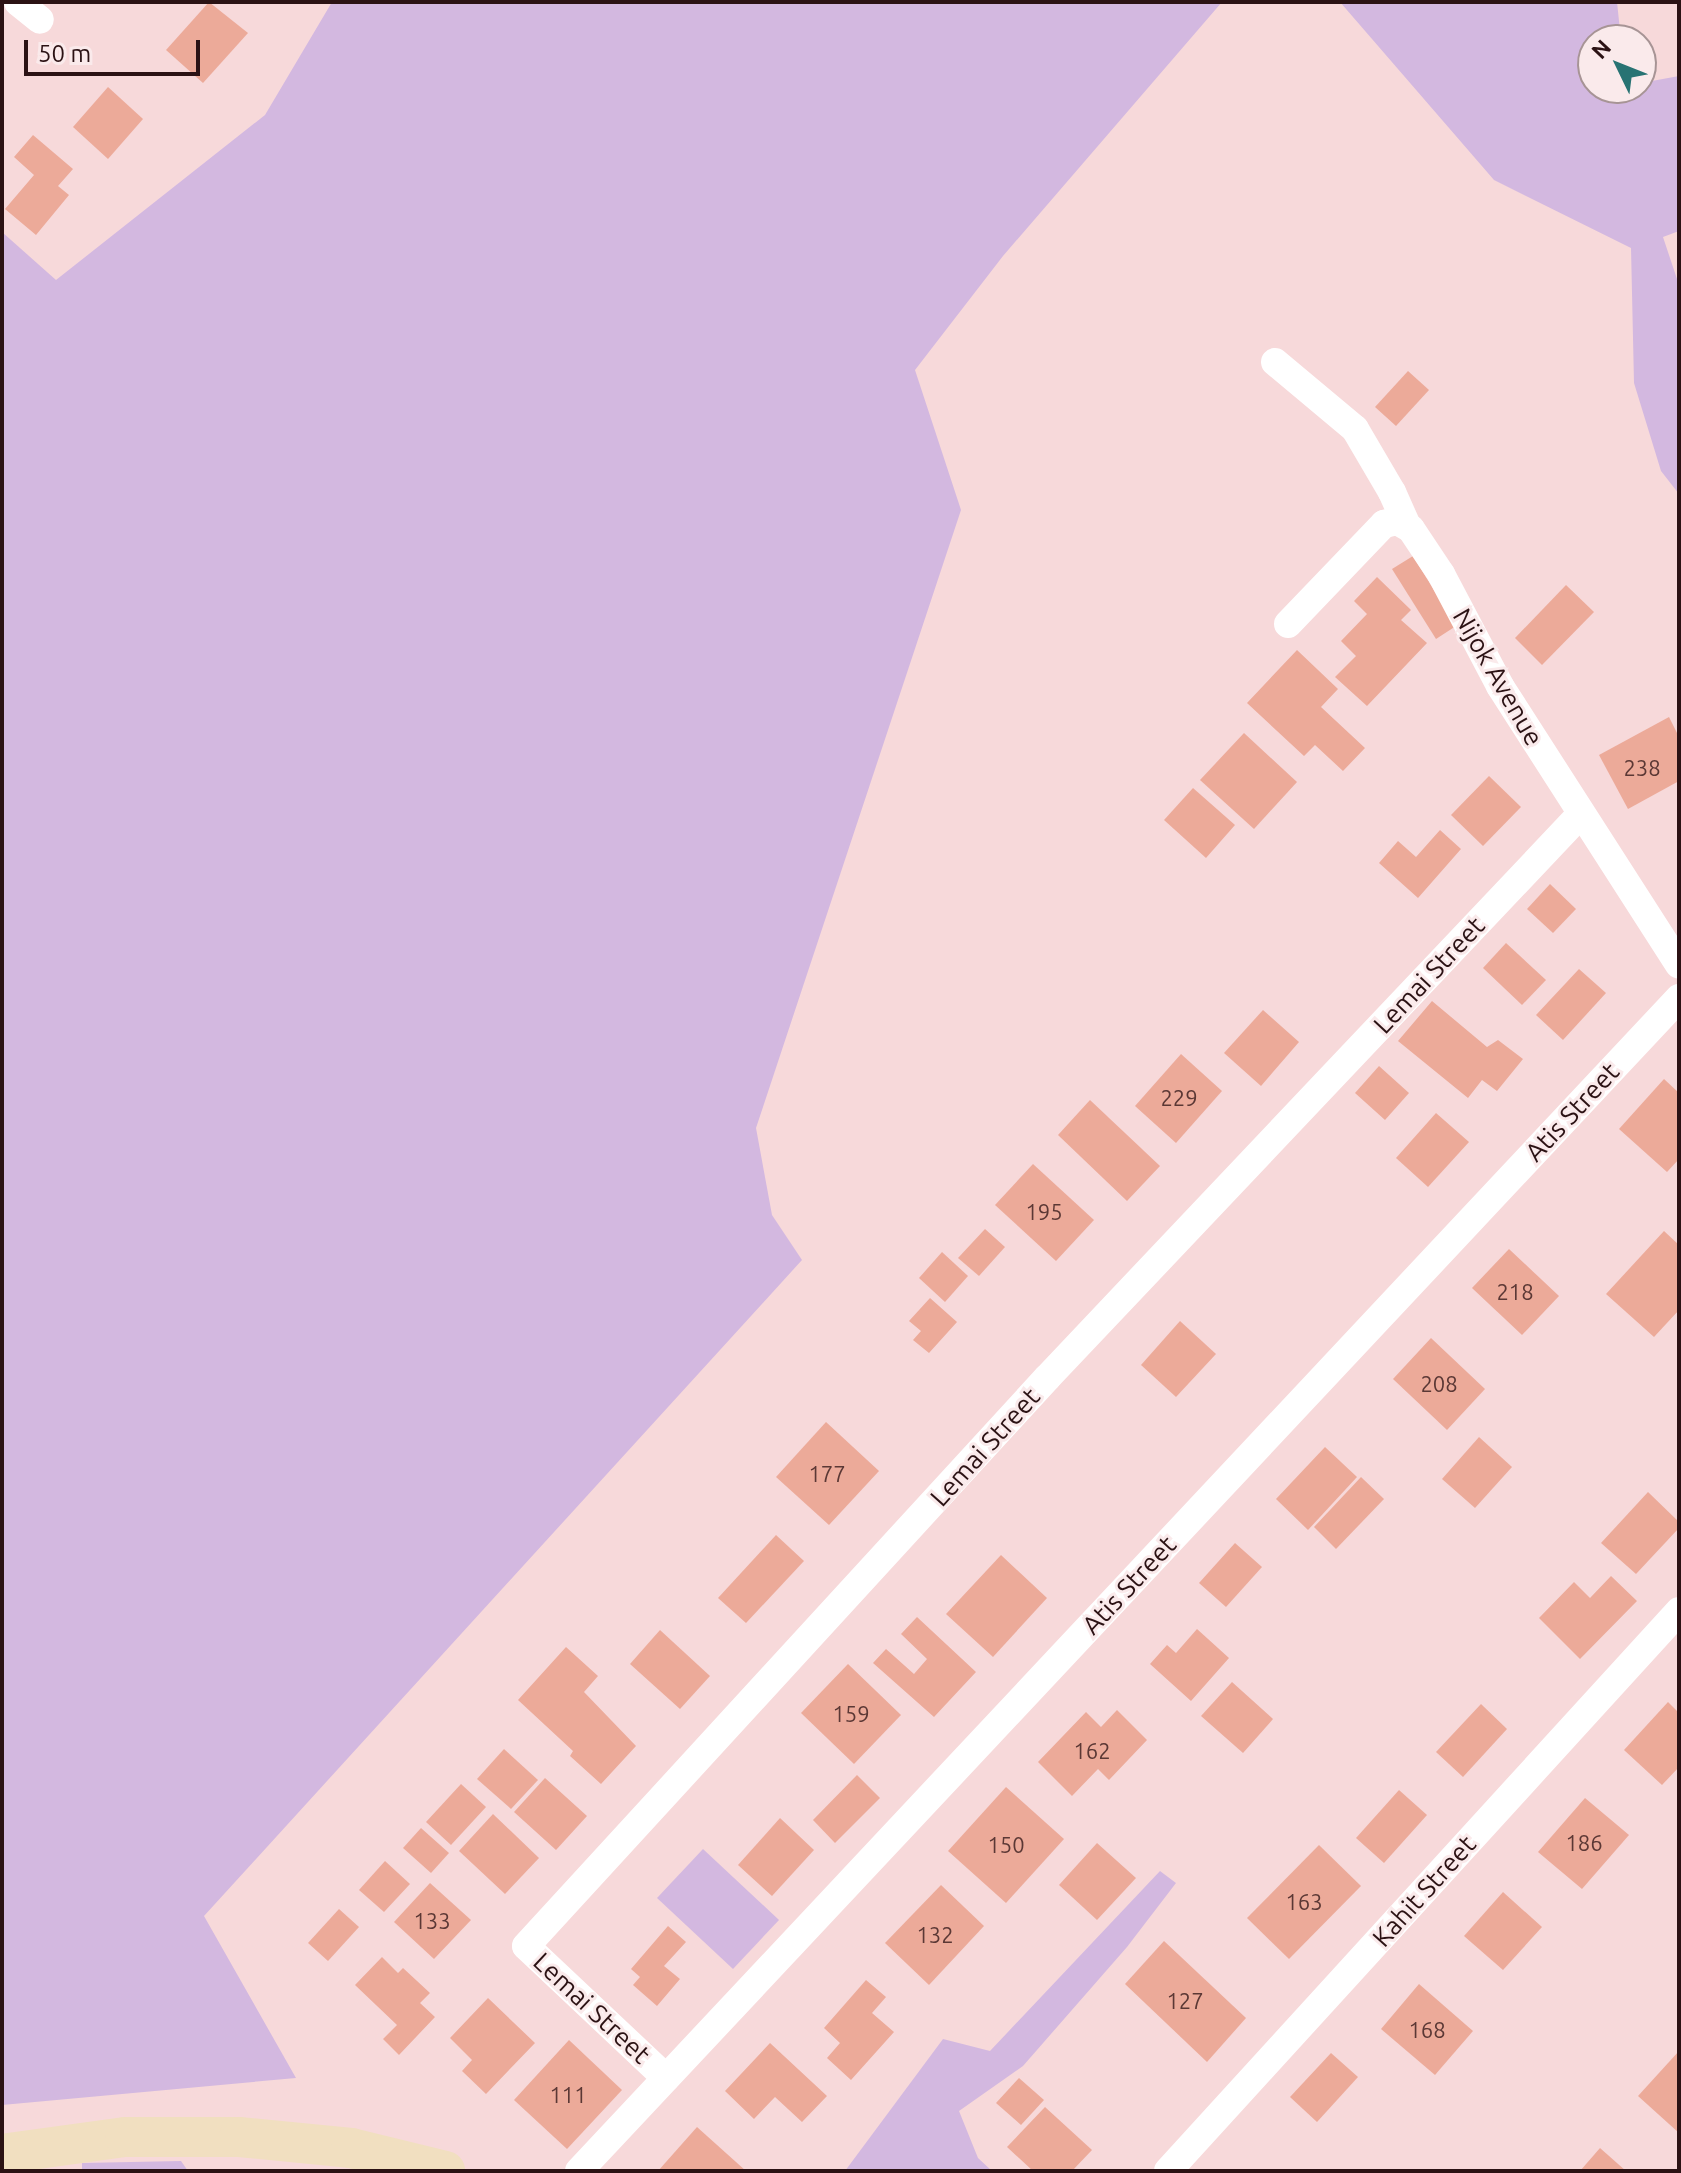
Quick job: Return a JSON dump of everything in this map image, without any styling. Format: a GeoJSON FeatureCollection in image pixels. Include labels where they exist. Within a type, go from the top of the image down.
{"type":"FeatureCollection","features":[{"type":"Feature","properties":{"kind":"main road"},"geometry":{"type":"LineString","coordinates":[[2,2154],[125,2137],[239,2137],[351,2148],[445,2171]]}},
{"type":"Feature","properties":{"kind":"street"},"geometry":{"type":"LineString","coordinates":[[18,2],[40,20]]}},
{"type":"Feature","properties":{"kind":"street","name":"Nijok Avenue"},"geometry":{"type":"LineString","coordinates":[[1275,362],[1355,429],[1392,492],[1407,526],[1436,566],[1500,686],[1679,965]]}},
{"type":"Feature","properties":{"kind":"street"},"geometry":{"type":"LineString","coordinates":[[1288,624],[1384,524],[1393,521],[1407,526]]}},
{"type":"Feature","properties":{"kind":"street","name":"Lemai Street"},"geometry":{"type":"LineString","coordinates":[[666,2078],[526,1946],[1047,1378],[1581,814]]}},
{"type":"Feature","properties":{"kind":"street","name":"Atis Street"},"geometry":{"type":"LineString","coordinates":[[579,2171],[1679,998]]}},
{"type":"Feature","properties":{"kind":"street","name":"Kahit Street"},"geometry":{"type":"LineString","coordinates":[[1168,2171],[1679,1611]]}},
{"type":"Feature","properties":{"kind":"shaded area"},"geometry":{"type":"Polygon","coordinates":[[[332,2],[1222,2],[1003,256],[915,370],[961,510],[756,1128],[772,1215],[802,1260],[204,1916],[296,2078],[2,2105],[2,232],[56,280],[265,115],[332,2]]]}},
{"type":"Feature","properties":{"kind":"shaded area"},"geometry":{"type":"Polygon","coordinates":[[[1340,2],[1617,2],[1619,24],[1577,24],[1577,104],[1657,104],[1657,80],[1679,76],[1679,231],[1663,237],[1679,285],[1679,494],[1661,471],[1634,383],[1631,248],[1494,180],[1340,2]]]}},
{"type":"Feature","properties":{"kind":"shaded area"},"geometry":{"type":"Polygon","coordinates":[[[703,1849],[779,1920],[733,1969],[657,1898],[703,1849]]]}},
{"type":"Feature","properties":{"kind":"shaded area"},"geometry":{"type":"Polygon","coordinates":[[[1160,1871],[1176,1883],[1127,1947],[1023,2066],[959,2111],[978,2158],[992,2171],[845,2171],[943,2039],[990,2051],[1160,1871]]]}},
{"type":"Feature","properties":{"kind":"shaded area"},"geometry":{"type":"Polygon","coordinates":[[[181,2161],[188,2171],[82,2171],[82,2163],[181,2161]]]}},
{"type":"Feature","properties":{"kind":"building"},"geometry":{"type":"Polygon","coordinates":[[[209,2],[248,33],[203,83],[166,50],[209,2]]]}},
{"type":"Feature","properties":{"kind":"building"},"geometry":{"type":"Polygon","coordinates":[[[108,87],[143,119],[108,159],[73,127],[108,87]]]}},
{"type":"Feature","properties":{"kind":"building"},"geometry":{"type":"Polygon","coordinates":[[[33,135],[73,169],[58,186],[69,195],[36,235],[5,209],[34,175],[14,157],[33,135]]]}},
{"type":"Feature","properties":{"kind":"building"},"geometry":{"type":"Polygon","coordinates":[[[1408,371],[1429,390],[1396,426],[1375,407],[1408,371]]]}},
{"type":"Feature","properties":{"kind":"building"},"geometry":{"type":"Polygon","coordinates":[[[1413,556],[1456,626],[1436,639],[1392,569],[1413,556]]]}},
{"type":"Feature","properties":{"kind":"building"},"geometry":{"type":"Polygon","coordinates":[[[1377,577],[1411,610],[1401,620],[1427,643],[1367,706],[1335,677],[1356,656],[1341,641],[1367,614],[1354,601],[1377,577]]]}},
{"type":"Feature","properties":{"kind":"building"},"geometry":{"type":"Polygon","coordinates":[[[1566,585],[1594,612],[1542,665],[1515,638],[1566,585]]]}},
{"type":"Feature","properties":{"kind":"building"},"geometry":{"type":"Polygon","coordinates":[[[1297,650],[1338,689],[1321,707],[1365,748],[1343,771],[1315,745],[1304,756],[1247,703],[1297,650]]]}},
{"type":"Feature","properties":{"kind":"building"},"geometry":{"type":"Polygon","coordinates":[[[1669,717],[1679,737],[1679,781],[1628,809],[1599,755],[1669,717]]]}},
{"type":"Feature","properties":{"kind":"building"},"geometry":{"type":"Polygon","coordinates":[[[1244,733],[1297,782],[1254,829],[1200,780],[1244,733]]]}},
{"type":"Feature","properties":{"kind":"building"},"geometry":{"type":"Polygon","coordinates":[[[1489,776],[1521,807],[1483,846],[1451,815],[1489,776]]]}},
{"type":"Feature","properties":{"kind":"building"},"geometry":{"type":"Polygon","coordinates":[[[1193,788],[1235,825],[1206,858],[1164,820],[1193,788]]]}},
{"type":"Feature","properties":{"kind":"building"},"geometry":{"type":"Polygon","coordinates":[[[1440,830],[1461,849],[1418,898],[1379,863],[1398,841],[1416,857],[1440,830]]]}},
{"type":"Feature","properties":{"kind":"building"},"geometry":{"type":"Polygon","coordinates":[[[1550,884],[1576,909],[1553,933],[1527,909],[1550,884]]]}},
{"type":"Feature","properties":{"kind":"building"},"geometry":{"type":"Polygon","coordinates":[[[1506,943],[1546,980],[1522,1005],[1483,968],[1506,943]]]}},
{"type":"Feature","properties":{"kind":"building"},"geometry":{"type":"Polygon","coordinates":[[[1579,969],[1606,993],[1563,1040],[1536,1015],[1579,969]]]}},
{"type":"Feature","properties":{"kind":"building"},"geometry":{"type":"Polygon","coordinates":[[[1432,1001],[1487,1047],[1498,1040],[1523,1059],[1497,1091],[1482,1080],[1468,1098],[1398,1041],[1432,1001]]]}},
{"type":"Feature","properties":{"kind":"building"},"geometry":{"type":"Polygon","coordinates":[[[1263,1010],[1299,1042],[1261,1086],[1224,1053],[1263,1010]]]}},
{"type":"Feature","properties":{"kind":"building"},"geometry":{"type":"Polygon","coordinates":[[[1181,1054],[1222,1091],[1176,1143],[1135,1106],[1181,1054]]]}},
{"type":"Feature","properties":{"kind":"building"},"geometry":{"type":"Polygon","coordinates":[[[1379,1066],[1409,1093],[1385,1120],[1355,1093],[1379,1066]]]}},
{"type":"Feature","properties":{"kind":"building"},"geometry":{"type":"Polygon","coordinates":[[[1664,1079],[1679,1093],[1679,1159],[1667,1172],[1619,1129],[1664,1079]]]}},
{"type":"Feature","properties":{"kind":"building"},"geometry":{"type":"Polygon","coordinates":[[[1090,1100],[1160,1166],[1127,1201],[1058,1135],[1090,1100]]]}},
{"type":"Feature","properties":{"kind":"building"},"geometry":{"type":"Polygon","coordinates":[[[1436,1113],[1469,1142],[1428,1187],[1396,1158],[1436,1113]]]}},
{"type":"Feature","properties":{"kind":"building"},"geometry":{"type":"Polygon","coordinates":[[[1033,1164],[1094,1220],[1056,1261],[995,1205],[1033,1164]]]}},
{"type":"Feature","properties":{"kind":"building"},"geometry":{"type":"Polygon","coordinates":[[[985,1229],[1005,1247],[979,1276],[958,1258],[985,1229]]]}},
{"type":"Feature","properties":{"kind":"building"},"geometry":{"type":"Polygon","coordinates":[[[1664,1231],[1679,1245],[1679,1310],[1654,1337],[1606,1294],[1664,1231]]]}},
{"type":"Feature","properties":{"kind":"building"},"geometry":{"type":"Polygon","coordinates":[[[1509,1249],[1559,1296],[1522,1335],[1472,1288],[1509,1249]]]}},
{"type":"Feature","properties":{"kind":"building"},"geometry":{"type":"Polygon","coordinates":[[[942,1252],[968,1276],[945,1302],[919,1278],[942,1252]]]}},
{"type":"Feature","properties":{"kind":"building"},"geometry":{"type":"Polygon","coordinates":[[[930,1298],[957,1322],[929,1353],[913,1340],[921,1331],[909,1321],[930,1298]]]}},
{"type":"Feature","properties":{"kind":"building"},"geometry":{"type":"Polygon","coordinates":[[[1180,1321],[1216,1354],[1176,1397],[1141,1365],[1180,1321]]]}},
{"type":"Feature","properties":{"kind":"building"},"geometry":{"type":"Polygon","coordinates":[[[1431,1338],[1485,1389],[1447,1430],[1393,1379],[1431,1338]]]}},
{"type":"Feature","properties":{"kind":"building"},"geometry":{"type":"Polygon","coordinates":[[[826,1422],[879,1471],[829,1525],[776,1477],[826,1422]]]}},
{"type":"Feature","properties":{"kind":"building"},"geometry":{"type":"Polygon","coordinates":[[[1479,1437],[1512,1467],[1475,1508],[1442,1479],[1479,1437]]]}},
{"type":"Feature","properties":{"kind":"building"},"geometry":{"type":"Polygon","coordinates":[[[1325,1447],[1357,1477],[1308,1530],[1276,1499],[1325,1447]]]}},
{"type":"Feature","properties":{"kind":"building"},"geometry":{"type":"Polygon","coordinates":[[[1361,1477],[1384,1499],[1336,1549],[1314,1527],[1361,1477]]]}},
{"type":"Feature","properties":{"kind":"building"},"geometry":{"type":"Polygon","coordinates":[[[1648,1492],[1679,1522],[1679,1528],[1636,1574],[1601,1543],[1648,1492]]]}},
{"type":"Feature","properties":{"kind":"building"},"geometry":{"type":"Polygon","coordinates":[[[776,1535],[804,1561],[746,1623],[718,1598],[776,1535]]]}},
{"type":"Feature","properties":{"kind":"building"},"geometry":{"type":"Polygon","coordinates":[[[1235,1543],[1262,1567],[1226,1607],[1199,1583],[1235,1543]]]}},
{"type":"Feature","properties":{"kind":"building"},"geometry":{"type":"Polygon","coordinates":[[[1001,1555],[1047,1598],[993,1657],[946,1614],[1001,1555]]]}},
{"type":"Feature","properties":{"kind":"building"},"geometry":{"type":"Polygon","coordinates":[[[1611,1576],[1637,1601],[1580,1659],[1539,1618],[1574,1582],[1590,1598],[1611,1576]]]}},
{"type":"Feature","properties":{"kind":"building"},"geometry":{"type":"Polygon","coordinates":[[[917,1617],[976,1672],[934,1717],[873,1663],[886,1649],[914,1674],[927,1659],[901,1634],[917,1617]]]}},
{"type":"Feature","properties":{"kind":"building"},"geometry":{"type":"Polygon","coordinates":[[[1197,1629],[1229,1658],[1191,1701],[1150,1664],[1167,1645],[1176,1653],[1197,1629]]]}},
{"type":"Feature","properties":{"kind":"building"},"geometry":{"type":"Polygon","coordinates":[[[660,1630],[710,1676],[680,1709],[630,1664],[660,1630]]]}},
{"type":"Feature","properties":{"kind":"building"},"geometry":{"type":"Polygon","coordinates":[[[566,1647],[598,1676],[584,1692],[636,1746],[601,1784],[570,1756],[573,1751],[518,1700],[566,1647]]]}},
{"type":"Feature","properties":{"kind":"building"},"geometry":{"type":"Polygon","coordinates":[[[848,1664],[901,1715],[854,1764],[801,1713],[848,1664]]]}},
{"type":"Feature","properties":{"kind":"building"},"geometry":{"type":"Polygon","coordinates":[[[1232,1682],[1273,1719],[1243,1753],[1201,1716],[1232,1682]]]}},
{"type":"Feature","properties":{"kind":"building"},"geometry":{"type":"Polygon","coordinates":[[[1668,1702],[1679,1713],[1679,1767],[1662,1785],[1624,1750],[1668,1702]]]}},
{"type":"Feature","properties":{"kind":"building"},"geometry":{"type":"Polygon","coordinates":[[[1481,1704],[1507,1729],[1463,1777],[1436,1752],[1481,1704]]]}},
{"type":"Feature","properties":{"kind":"building"},"geometry":{"type":"Polygon","coordinates":[[[1117,1710],[1147,1740],[1109,1780],[1098,1769],[1072,1796],[1038,1762],[1086,1712],[1101,1727],[1117,1710]]]}},
{"type":"Feature","properties":{"kind":"building"},"geometry":{"type":"Polygon","coordinates":[[[504,1749],[538,1780],[511,1809],[477,1779],[504,1749]]]}},
{"type":"Feature","properties":{"kind":"building"},"geometry":{"type":"Polygon","coordinates":[[[857,1775],[880,1798],[835,1843],[813,1820],[857,1775]]]}},
{"type":"Feature","properties":{"kind":"building"},"geometry":{"type":"Polygon","coordinates":[[[545,1778],[587,1816],[556,1850],[514,1812],[545,1778]]]}},
{"type":"Feature","properties":{"kind":"building"},"geometry":{"type":"Polygon","coordinates":[[[461,1784],[486,1807],[451,1845],[426,1822],[461,1784]]]}},
{"type":"Feature","properties":{"kind":"building"},"geometry":{"type":"Polygon","coordinates":[[[1006,1787],[1064,1839],[1006,1903],[948,1851],[1006,1787]]]}},
{"type":"Feature","properties":{"kind":"building"},"geometry":{"type":"Polygon","coordinates":[[[1399,1790],[1427,1815],[1384,1863],[1356,1838],[1399,1790]]]}},
{"type":"Feature","properties":{"kind":"building"},"geometry":{"type":"Polygon","coordinates":[[[1585,1798],[1629,1835],[1582,1889],[1538,1852],[1585,1798]]]}},
{"type":"Feature","properties":{"kind":"building"},"geometry":{"type":"Polygon","coordinates":[[[493,1814],[539,1858],[505,1894],[459,1851],[493,1814]]]}},
{"type":"Feature","properties":{"kind":"building"},"geometry":{"type":"Polygon","coordinates":[[[780,1818],[814,1850],[772,1896],[738,1865],[780,1818]]]}},
{"type":"Feature","properties":{"kind":"building"},"geometry":{"type":"Polygon","coordinates":[[[421,1828],[449,1853],[431,1873],[403,1848],[421,1828]]]}},
{"type":"Feature","properties":{"kind":"building"},"geometry":{"type":"Polygon","coordinates":[[[1097,1843],[1136,1878],[1097,1920],[1059,1885],[1097,1843]]]}},
{"type":"Feature","properties":{"kind":"building"},"geometry":{"type":"Polygon","coordinates":[[[1319,1845],[1361,1886],[1289,1959],[1247,1918],[1319,1845]]]}},
{"type":"Feature","properties":{"kind":"building"},"geometry":{"type":"Polygon","coordinates":[[[385,1861],[410,1884],[384,1912],[359,1890],[385,1861]]]}},
{"type":"Feature","properties":{"kind":"building"},"geometry":{"type":"Polygon","coordinates":[[[430,1883],[471,1920],[434,1959],[394,1922],[430,1883]]]}},
{"type":"Feature","properties":{"kind":"building"},"geometry":{"type":"Polygon","coordinates":[[[941,1885],[984,1926],[929,1985],[885,1943],[941,1885]]]}},
{"type":"Feature","properties":{"kind":"building"},"geometry":{"type":"Polygon","coordinates":[[[1503,1892],[1542,1927],[1503,1970],[1464,1936],[1503,1892]]]}},
{"type":"Feature","properties":{"kind":"building"},"geometry":{"type":"Polygon","coordinates":[[[339,1909],[359,1927],[328,1961],[308,1943],[339,1909]]]}},
{"type":"Feature","properties":{"kind":"building"},"geometry":{"type":"Polygon","coordinates":[[[668,1926],[686,1942],[664,1966],[680,1979],[657,2006],[633,1985],[640,1977],[631,1969],[668,1926]]]}},
{"type":"Feature","properties":{"kind":"building"},"geometry":{"type":"Polygon","coordinates":[[[1164,1941],[1246,2018],[1207,2062],[1125,1984],[1164,1941]]]}},
{"type":"Feature","properties":{"kind":"building"},"geometry":{"type":"Polygon","coordinates":[[[382,1957],[398,1973],[403,1968],[430,1993],[420,2003],[435,2017],[399,2055],[383,2039],[397,2025],[355,1985],[382,1957]]]}},
{"type":"Feature","properties":{"kind":"building"},"geometry":{"type":"Polygon","coordinates":[[[866,1980],[886,1997],[872,2013],[894,2032],[851,2080],[827,2058],[840,2043],[824,2028],[866,1980]]]}},
{"type":"Feature","properties":{"kind":"building"},"geometry":{"type":"Polygon","coordinates":[[[1419,1984],[1473,2031],[1435,2075],[1381,2029],[1419,1984]]]}},
{"type":"Feature","properties":{"kind":"building"},"geometry":{"type":"Polygon","coordinates":[[[488,1998],[535,2043],[486,2094],[462,2071],[472,2060],[450,2038],[488,1998]]]}},
{"type":"Feature","properties":{"kind":"building"},"geometry":{"type":"Polygon","coordinates":[[[569,2040],[622,2090],[567,2149],[514,2100],[569,2040]]]}},
{"type":"Feature","properties":{"kind":"building"},"geometry":{"type":"Polygon","coordinates":[[[770,2043],[827,2096],[802,2122],[775,2097],[754,2119],[725,2091],[770,2043]]]}},
{"type":"Feature","properties":{"kind":"building"},"geometry":{"type":"Polygon","coordinates":[[[1679,2051],[1679,2133],[1638,2096],[1679,2051]]]}},
{"type":"Feature","properties":{"kind":"building"},"geometry":{"type":"Polygon","coordinates":[[[1331,2053],[1358,2077],[1317,2122],[1290,2097],[1331,2053]]]}},
{"type":"Feature","properties":{"kind":"building"},"geometry":{"type":"Polygon","coordinates":[[[1019,2078],[1044,2100],[1021,2125],[996,2103],[1019,2078]]]}},
{"type":"Feature","properties":{"kind":"building"},"geometry":{"type":"Polygon","coordinates":[[[1045,2107],[1092,2150],[1072,2171],[1033,2171],[1007,2147],[1045,2107]]]}},
{"type":"Feature","properties":{"kind":"building"},"geometry":{"type":"Polygon","coordinates":[[[697,2127],[746,2171],[658,2171],[697,2127]]]}},
{"type":"Feature","properties":{"kind":"building"},"geometry":{"type":"Polygon","coordinates":[[[1600,2148],[1626,2171],[1580,2171],[1600,2148]]]}}]}
